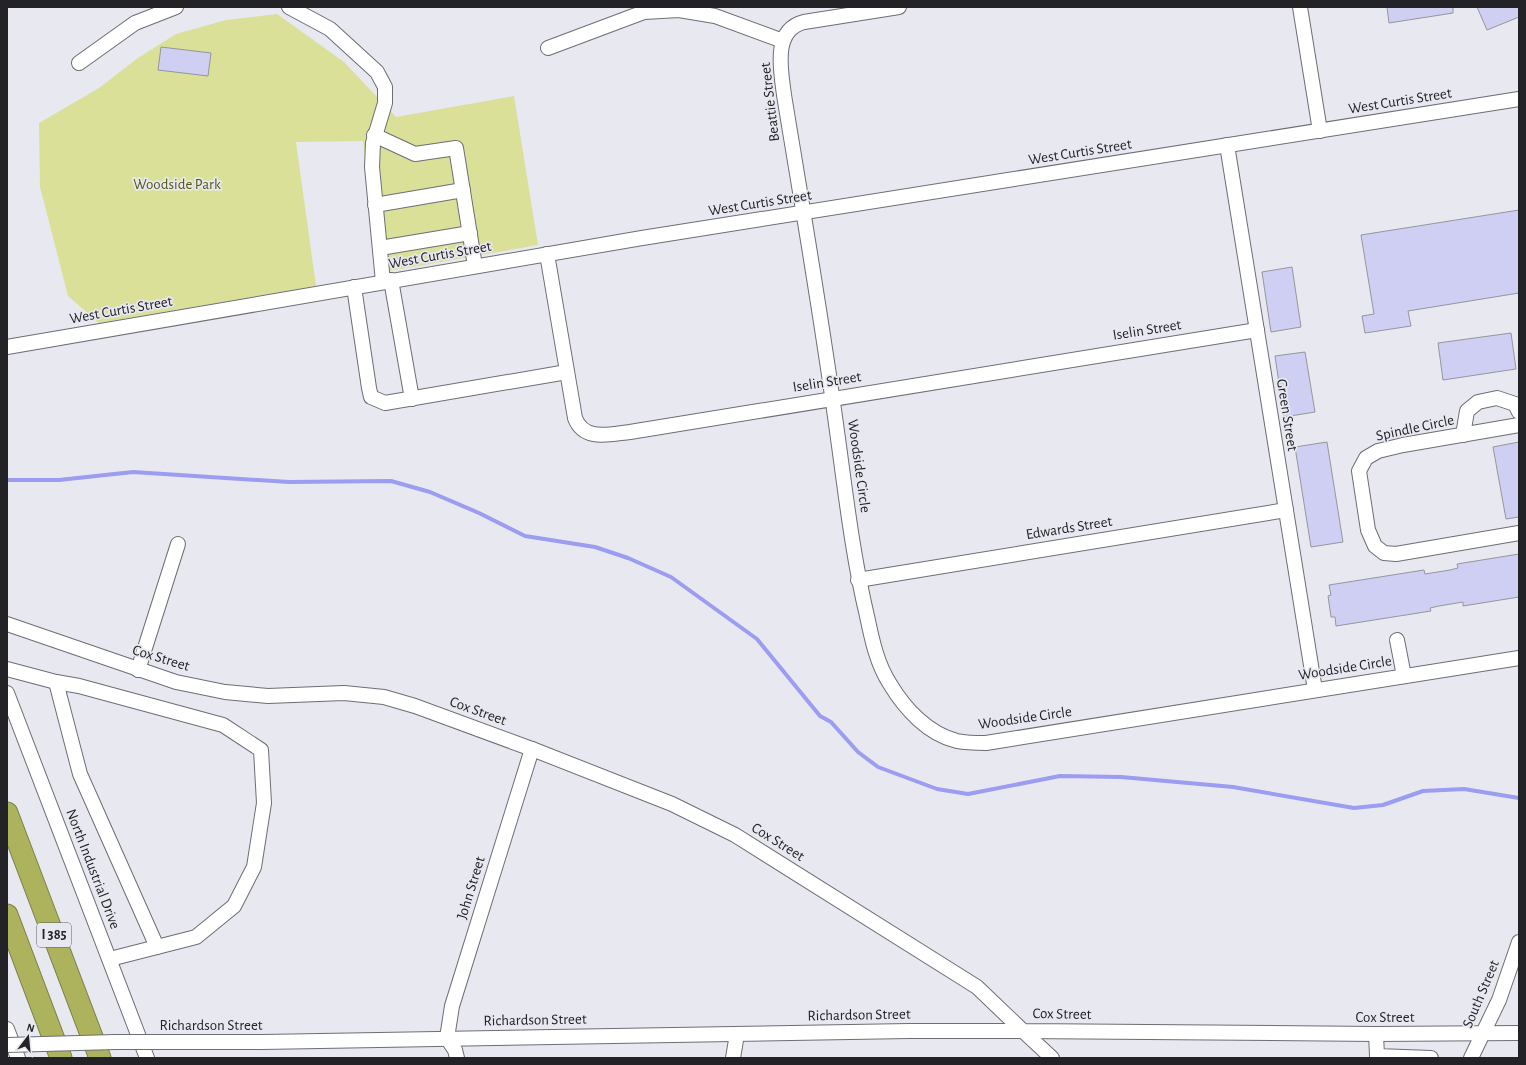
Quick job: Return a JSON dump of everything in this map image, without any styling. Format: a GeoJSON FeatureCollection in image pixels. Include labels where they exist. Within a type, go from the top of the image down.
{"type":"FeatureCollection","features":[{"type":"Feature","properties":{"kind":"highway","name":"I 385"},"geometry":{"type":"LineString","coordinates":[[7,813],[100,1058]]}},
{"type":"Feature","properties":{"kind":"highway","name":"I 385"},"geometry":{"type":"LineString","coordinates":[[7,915],[61,1058]]}},
{"type":"Feature","properties":{"kind":"street"},"geometry":{"type":"LineString","coordinates":[[79,63],[135,23],[176,7]]}},
{"type":"Feature","properties":{"kind":"street"},"geometry":{"type":"LineString","coordinates":[[289,7],[330,29],[377,72],[382,79],[385,88],[385,103],[373,142],[372,167],[375,205],[380,248],[412,398]]}},
{"type":"Feature","properties":{"kind":"street","name":"Beattie Street"},"geometry":{"type":"LineString","coordinates":[[804,213],[784,96],[782,71],[783,42],[787,32],[792,26],[797,24],[899,7]]}},
{"type":"Feature","properties":{"kind":"street"},"geometry":{"type":"LineString","coordinates":[[1300,7],[1320,131]]}},
{"type":"Feature","properties":{"kind":"street"},"geometry":{"type":"LineString","coordinates":[[548,48],[644,12],[679,10],[715,16],[783,42]]}},
{"type":"Feature","properties":{"kind":"street","name":"West Curtis Street"},"geometry":{"type":"LineString","coordinates":[[7,347],[547,254],[1519,99]]}},
{"type":"Feature","properties":{"kind":"street"},"geometry":{"type":"LineString","coordinates":[[374,135],[415,154],[456,148],[475,266]]}},
{"type":"Feature","properties":{"kind":"street","name":"Green Street"},"geometry":{"type":"LineString","coordinates":[[1227,145],[1315,690]]}},
{"type":"Feature","properties":{"kind":"street"},"geometry":{"type":"LineString","coordinates":[[375,205],[463,190]]}},
{"type":"Feature","properties":{"kind":"street","name":"Woodside Circle"},"geometry":{"type":"LineString","coordinates":[[804,213],[833,398],[858,580],[873,646],[879,663],[890,685],[906,707],[923,724],[936,733],[956,741],[986,743],[1519,658]]}},
{"type":"Feature","properties":{"kind":"street"},"geometry":{"type":"LineString","coordinates":[[380,248],[470,234]]}},
{"type":"Feature","properties":{"kind":"street","name":"Iselin Street"},"geometry":{"type":"LineString","coordinates":[[547,254],[574,418],[580,428],[591,435],[598,436],[1257,330]]}},
{"type":"Feature","properties":{"kind":"street"},"geometry":{"type":"LineString","coordinates":[[354,287],[371,397],[385,403],[567,372]]}},
{"type":"Feature","properties":{"kind":"street"},"geometry":{"type":"LineString","coordinates":[[1463,435],[1467,411],[1478,402],[1497,398],[1515,404],[1519,412]]}},
{"type":"Feature","properties":{"kind":"street","name":"Spindle Circle"},"geometry":{"type":"LineString","coordinates":[[1519,425],[1403,445],[1378,451],[1366,458],[1360,471],[1368,530],[1375,546],[1384,553],[1396,554],[1519,533]]}},
{"type":"Feature","properties":{"kind":"street","name":"Edwards Street"},"geometry":{"type":"LineString","coordinates":[[858,580],[1286,510]]}},
{"type":"Feature","properties":{"kind":"street"},"geometry":{"type":"LineString","coordinates":[[138,670],[178,544]]}},
{"type":"Feature","properties":{"kind":"street","name":"Cox Street"},"geometry":{"type":"LineString","coordinates":[[7,624],[176,682],[225,692],[268,696],[344,693],[384,697],[415,706],[532,749],[672,804],[735,835],[977,987],[1023,1030],[1376,1034],[1519,1033]]}},
{"type":"Feature","properties":{"kind":"street"},"geometry":{"type":"LineString","coordinates":[[1397,640],[1404,676]]}},
{"type":"Feature","properties":{"kind":"street"},"geometry":{"type":"LineString","coordinates":[[7,668],[223,725],[261,750],[264,803],[254,867],[234,906],[196,937],[110,959]]}},
{"type":"Feature","properties":{"kind":"street"},"geometry":{"type":"LineString","coordinates":[[56,682],[80,774],[157,947]]}},
{"type":"Feature","properties":{"kind":"street","name":"North Industrial Drive"},"geometry":{"type":"LineString","coordinates":[[7,693],[147,1058]]}},
{"type":"Feature","properties":{"kind":"street","name":"John Street"},"geometry":{"type":"LineString","coordinates":[[447,1038],[452,1006],[532,749]]}},
{"type":"Feature","properties":{"kind":"street","name":"South Street"},"geometry":{"type":"LineString","coordinates":[[1471,1058],[1499,1000],[1519,942]]}},
{"type":"Feature","properties":{"kind":"street"},"geometry":{"type":"LineString","coordinates":[[7,1030],[18,1058]]}},
{"type":"Feature","properties":{"kind":"street"},"geometry":{"type":"LineString","coordinates":[[1023,1030],[1052,1058]]}},
{"type":"Feature","properties":{"kind":"street","name":"Richardson Street"},"geometry":{"type":"LineString","coordinates":[[7,1045],[115,1042],[269,1042],[1023,1030]]}},
{"type":"Feature","properties":{"kind":"street"},"geometry":{"type":"LineString","coordinates":[[733,1058],[737,1034]]}},
{"type":"Feature","properties":{"kind":"street"},"geometry":{"type":"LineString","coordinates":[[1376,1034],[1376,1056],[1432,1058]]}},
{"type":"Feature","properties":{"kind":"street"},"geometry":{"type":"LineString","coordinates":[[447,1038],[455,1050],[457,1058]]}},
{"type":"Feature","properties":{"kind":"green space","name":"Woodside Park"},"geometry":{"type":"Polygon","coordinates":[[[277,14],[344,62],[396,117],[514,96],[538,245],[378,273],[363,141],[296,142],[316,286],[99,323],[68,296],[40,187],[39,123],[99,88],[138,58],[176,34],[226,20],[277,14]]]}},
{"type":"Feature","properties":{"kind":"building"},"geometry":{"type":"Polygon","coordinates":[[[1387,7],[1453,7],[1453,13],[1389,23],[1387,7]]]}},
{"type":"Feature","properties":{"kind":"building"},"geometry":{"type":"Polygon","coordinates":[[[1477,7],[1519,7],[1519,17],[1487,30],[1477,7]]]}},
{"type":"Feature","properties":{"kind":"building"},"geometry":{"type":"Polygon","coordinates":[[[161,47],[211,53],[208,76],[158,70],[161,47]]]}},
{"type":"Feature","properties":{"kind":"building"},"geometry":{"type":"Polygon","coordinates":[[[1519,210],[1519,293],[1408,311],[1411,326],[1365,333],[1362,316],[1374,314],[1361,235],[1519,210]]]}},
{"type":"Feature","properties":{"kind":"building"},"geometry":{"type":"Polygon","coordinates":[[[1292,267],[1301,327],[1271,332],[1262,272],[1292,267]]]}},
{"type":"Feature","properties":{"kind":"building"},"geometry":{"type":"Polygon","coordinates":[[[1511,333],[1516,369],[1443,380],[1438,343],[1511,333]]]}},
{"type":"Feature","properties":{"kind":"building"},"geometry":{"type":"Polygon","coordinates":[[[1305,352],[1315,412],[1284,417],[1275,356],[1305,352]]]}},
{"type":"Feature","properties":{"kind":"building"},"geometry":{"type":"Polygon","coordinates":[[[1327,442],[1343,542],[1311,547],[1295,447],[1327,442]]]}},
{"type":"Feature","properties":{"kind":"building"},"geometry":{"type":"Polygon","coordinates":[[[1519,442],[1519,517],[1506,519],[1493,447],[1519,442]]]}},
{"type":"Feature","properties":{"kind":"building"},"geometry":{"type":"Polygon","coordinates":[[[1519,554],[1519,597],[1463,606],[1463,602],[1430,608],[1431,611],[1336,626],[1335,617],[1331,617],[1328,596],[1331,595],[1329,585],[1424,570],[1425,574],[1450,570],[1458,568],[1457,564],[1519,554]]]}},
{"type":"Feature","properties":{"kind":"waterway"},"geometry":{"type":"LineString","coordinates":[[7,480],[59,480],[133,472],[289,482],[391,481],[430,492],[479,513],[525,536],[595,547],[628,558],[671,577],[757,639],[820,716],[831,722],[858,752],[878,767],[937,789],[968,794],[1060,776],[1121,777],[1233,787],[1354,808],[1383,805],[1423,791],[1464,789],[1519,798]]}}]}
